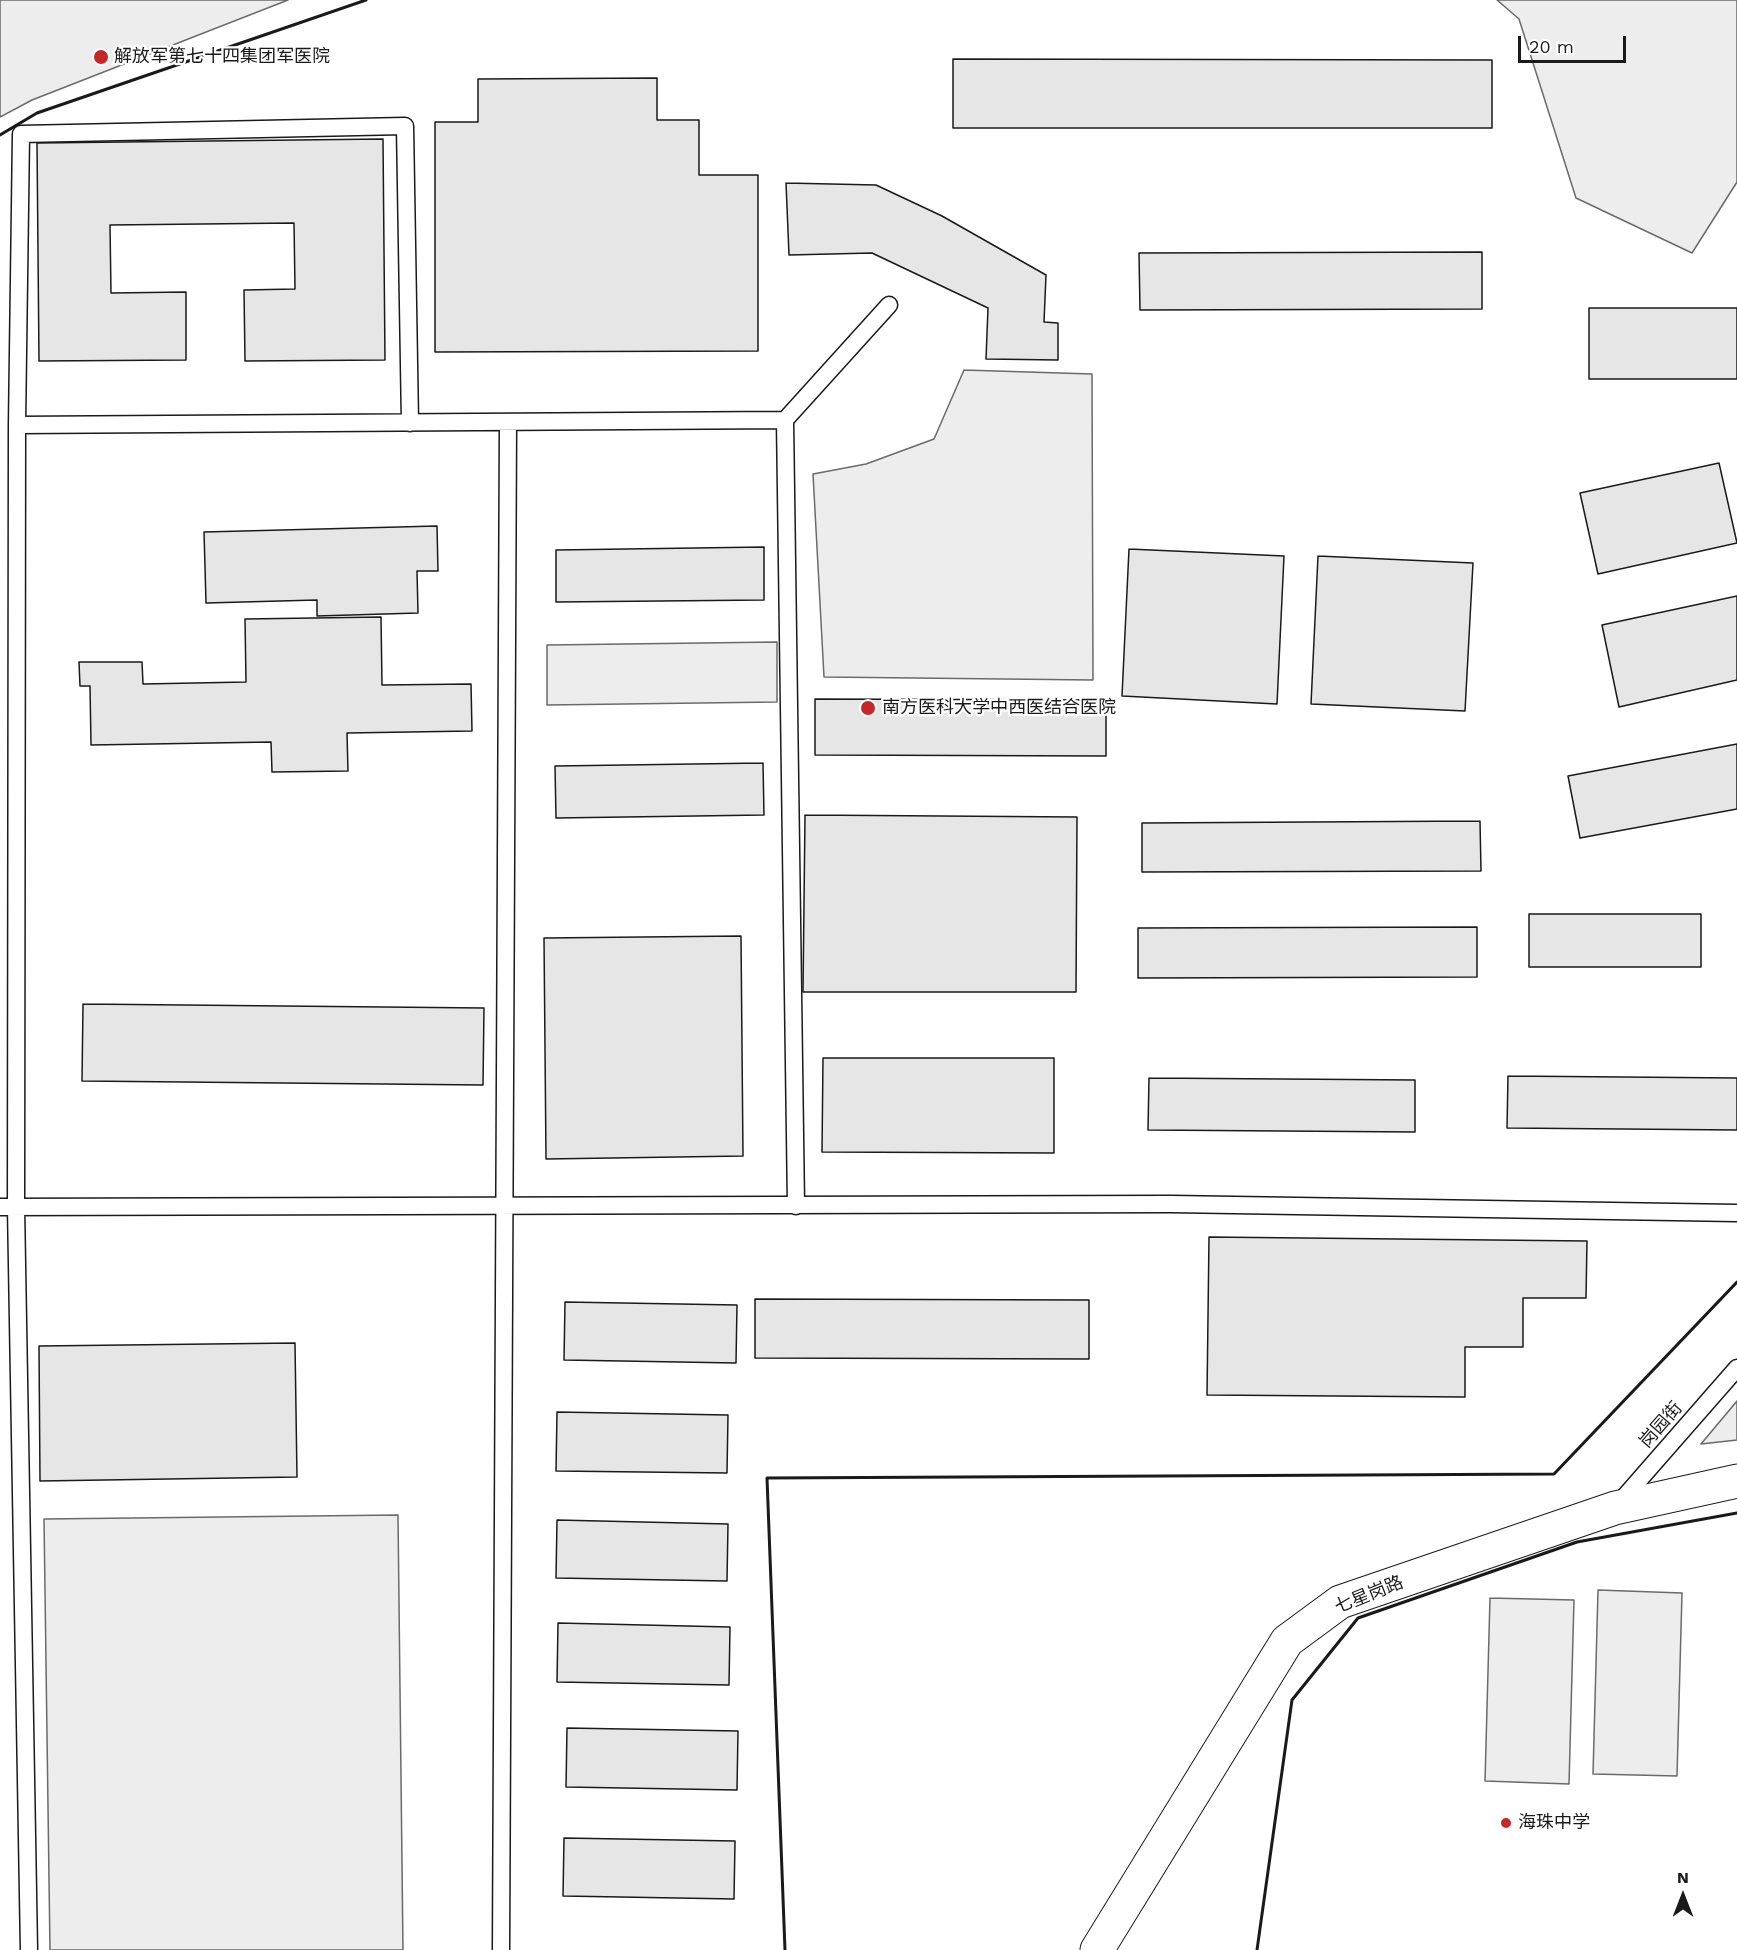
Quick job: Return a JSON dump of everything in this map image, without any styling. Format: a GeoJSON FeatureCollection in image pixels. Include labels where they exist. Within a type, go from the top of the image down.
{"type":"FeatureCollection","features":[{"type":"Feature","properties":{"kind":"street","name":"七星岗路"},"geometry":{"type":"LineString","coordinates":[[1096,1950],[1287,1641],[1340,1602],[1615,1508],[1737,1481]]}},
{"type":"Feature","properties":{"kind":"lane"},"geometry":{"type":"LineString","coordinates":[[29,1950],[8,1207],[21,134],[405,126],[410,423]]}},
{"type":"Feature","properties":{"kind":"lane"},"geometry":{"type":"LineString","coordinates":[[796,1206],[785,420],[889,305]]}},
{"type":"Feature","properties":{"kind":"lane"},"geometry":{"type":"LineString","coordinates":[[17,424],[785,420]]}},
{"type":"Feature","properties":{"kind":"lane"},"geometry":{"type":"LineString","coordinates":[[501,1950],[508,422]]}},
{"type":"Feature","properties":{"kind":"lane"},"geometry":{"type":"LineString","coordinates":[[8,1207],[1171,1204],[1737,1213]]}},
{"type":"Feature","properties":{"kind":"lane","name":"岗园街"},"geometry":{"type":"LineString","coordinates":[[1615,1508],[1737,1368]]}},
{"type":"Feature","properties":{"kind":"shaded area","name":"解放军第七十四集团军医院"},"geometry":{"type":"Polygon","coordinates":[[[0,0],[288,0],[32,100],[0,117],[0,0]]]}},
{"type":"Feature","properties":{"kind":"shaded area"},"geometry":{"type":"Polygon","coordinates":[[[1497,0],[1737,0],[1737,182],[1692,253],[1576,198],[1519,19],[1497,0]]]}},
{"type":"Feature","properties":{"kind":"shaded area"},"geometry":{"type":"Polygon","coordinates":[[[964,370],[1092,374],[1093,680],[824,677],[813,474],[866,464],[934,439],[964,370]]]}},
{"type":"Feature","properties":{"kind":"shaded area"},"geometry":{"type":"Polygon","coordinates":[[[777,642],[777,702],[547,705],[547,645],[777,642]]]}},
{"type":"Feature","properties":{"kind":"shaded area"},"geometry":{"type":"Polygon","coordinates":[[[1737,1401],[1737,1440],[1701,1444],[1737,1401]]]}},
{"type":"Feature","properties":{"kind":"shaded area"},"geometry":{"type":"Polygon","coordinates":[[[398,1515],[403,1950],[50,1950],[44,1519],[398,1515]]]}},
{"type":"Feature","properties":{"kind":"shaded area"},"geometry":{"type":"Polygon","coordinates":[[[1598,1590],[1682,1593],[1677,1776],[1593,1774],[1598,1590]]]}},
{"type":"Feature","properties":{"kind":"shaded area"},"geometry":{"type":"Polygon","coordinates":[[[1490,1598],[1574,1600],[1569,1784],[1485,1781],[1490,1598]]]}},
{"type":"Feature","properties":{"kind":"building"},"geometry":{"type":"Polygon","coordinates":[[[953,59],[1492,60],[1492,128],[953,128],[953,59]]]}},
{"type":"Feature","properties":{"kind":"building"},"geometry":{"type":"Polygon","coordinates":[[[657,78],[657,120],[699,120],[699,175],[758,175],[758,351],[435,352],[435,122],[478,122],[478,79],[657,78]]]}},
{"type":"Feature","properties":{"kind":"building"},"geometry":{"type":"Polygon","coordinates":[[[383,139],[385,360],[245,361],[244,290],[295,289],[294,223],[110,225],[111,293],[186,292],[186,360],[39,361],[37,143],[383,139]]]}},
{"type":"Feature","properties":{"kind":"building"},"geometry":{"type":"Polygon","coordinates":[[[786,183],[876,185],[942,216],[1046,275],[1044,322],[1058,323],[1058,360],[986,359],[988,308],[872,253],[789,255],[786,183]]]}},
{"type":"Feature","properties":{"kind":"building"},"geometry":{"type":"Polygon","coordinates":[[[1482,252],[1482,309],[1140,310],[1139,253],[1482,252]]]}},
{"type":"Feature","properties":{"kind":"building"},"geometry":{"type":"Polygon","coordinates":[[[1589,308],[1737,308],[1737,379],[1589,379],[1589,308]]]}},
{"type":"Feature","properties":{"kind":"building"},"geometry":{"type":"Polygon","coordinates":[[[1719,463],[1737,543],[1598,574],[1580,493],[1719,463]]]}},
{"type":"Feature","properties":{"kind":"building"},"geometry":{"type":"Polygon","coordinates":[[[437,526],[438,571],[417,571],[418,613],[317,616],[317,600],[206,603],[204,532],[437,526]]]}},
{"type":"Feature","properties":{"kind":"building"},"geometry":{"type":"Polygon","coordinates":[[[764,547],[764,600],[556,602],[556,550],[764,547]]]}},
{"type":"Feature","properties":{"kind":"building"},"geometry":{"type":"Polygon","coordinates":[[[1129,549],[1284,556],[1277,704],[1122,696],[1129,549]]]}},
{"type":"Feature","properties":{"kind":"building"},"geometry":{"type":"Polygon","coordinates":[[[1318,556],[1473,563],[1465,711],[1311,704],[1318,556]]]}},
{"type":"Feature","properties":{"kind":"building"},"geometry":{"type":"Polygon","coordinates":[[[1737,596],[1737,680],[1619,707],[1602,625],[1737,596]]]}},
{"type":"Feature","properties":{"kind":"building"},"geometry":{"type":"Polygon","coordinates":[[[381,617],[382,685],[471,684],[472,731],[347,733],[348,771],[272,772],[271,742],[91,745],[90,686],[80,686],[79,662],[142,662],[143,684],[246,682],[245,619],[381,617]]]}},
{"type":"Feature","properties":{"kind":"building"},"geometry":{"type":"Polygon","coordinates":[[[815,699],[1106,700],[1106,756],[815,755],[815,699]]]}},
{"type":"Feature","properties":{"kind":"building"},"geometry":{"type":"Polygon","coordinates":[[[1737,744],[1737,809],[1580,838],[1568,776],[1737,744]]]}},
{"type":"Feature","properties":{"kind":"building"},"geometry":{"type":"Polygon","coordinates":[[[763,763],[764,815],[556,818],[555,766],[763,763]]]}},
{"type":"Feature","properties":{"kind":"building"},"geometry":{"type":"Polygon","coordinates":[[[805,815],[1077,817],[1076,992],[803,992],[805,815]]]}},
{"type":"Feature","properties":{"kind":"building"},"geometry":{"type":"Polygon","coordinates":[[[1480,821],[1481,871],[1142,872],[1142,823],[1480,821]]]}},
{"type":"Feature","properties":{"kind":"building"},"geometry":{"type":"Polygon","coordinates":[[[1529,914],[1701,914],[1701,967],[1529,967],[1529,914]]]}},
{"type":"Feature","properties":{"kind":"building"},"geometry":{"type":"Polygon","coordinates":[[[1477,927],[1477,977],[1138,978],[1138,928],[1477,927]]]}},
{"type":"Feature","properties":{"kind":"building"},"geometry":{"type":"Polygon","coordinates":[[[741,936],[743,1156],[546,1159],[544,938],[741,936]]]}},
{"type":"Feature","properties":{"kind":"building"},"geometry":{"type":"Polygon","coordinates":[[[83,1004],[484,1008],[483,1085],[82,1081],[83,1004]]]}},
{"type":"Feature","properties":{"kind":"building"},"geometry":{"type":"Polygon","coordinates":[[[823,1058],[1054,1058],[1054,1153],[822,1152],[823,1058]]]}},
{"type":"Feature","properties":{"kind":"building"},"geometry":{"type":"Polygon","coordinates":[[[1508,1076],[1737,1078],[1737,1130],[1507,1128],[1508,1076]]]}},
{"type":"Feature","properties":{"kind":"building"},"geometry":{"type":"Polygon","coordinates":[[[1149,1078],[1415,1080],[1415,1132],[1148,1130],[1149,1078]]]}},
{"type":"Feature","properties":{"kind":"building"},"geometry":{"type":"Polygon","coordinates":[[[1209,1237],[1587,1241],[1586,1298],[1523,1298],[1523,1347],[1465,1347],[1465,1397],[1207,1395],[1209,1237]]]}},
{"type":"Feature","properties":{"kind":"building"},"geometry":{"type":"Polygon","coordinates":[[[755,1299],[1089,1300],[1089,1359],[755,1358],[755,1299]]]}},
{"type":"Feature","properties":{"kind":"building"},"geometry":{"type":"Polygon","coordinates":[[[565,1302],[737,1305],[736,1363],[564,1360],[565,1302]]]}},
{"type":"Feature","properties":{"kind":"building"},"geometry":{"type":"Polygon","coordinates":[[[295,1343],[297,1477],[40,1481],[39,1346],[295,1343]]]}},
{"type":"Feature","properties":{"kind":"building"},"geometry":{"type":"Polygon","coordinates":[[[557,1412],[728,1415],[727,1473],[556,1471],[557,1412]]]}},
{"type":"Feature","properties":{"kind":"building"},"geometry":{"type":"Polygon","coordinates":[[[557,1520],[728,1524],[727,1581],[556,1578],[557,1520]]]}},
{"type":"Feature","properties":{"kind":"building"},"geometry":{"type":"Polygon","coordinates":[[[558,1623],[730,1627],[729,1685],[557,1682],[558,1623]]]}},
{"type":"Feature","properties":{"kind":"building"},"geometry":{"type":"Polygon","coordinates":[[[567,1728],[738,1731],[737,1790],[566,1787],[567,1728]]]}},
{"type":"Feature","properties":{"kind":"building"},"geometry":{"type":"Polygon","coordinates":[[[564,1838],[735,1841],[734,1899],[563,1896],[564,1838]]]}},
{"type":"Feature","properties":{"kind":"wall"},"geometry":{"type":"LineString","coordinates":[[0,135],[37,113],[366,0]]}},
{"type":"Feature","properties":{"kind":"wall"},"geometry":{"type":"LineString","coordinates":[[785,1950],[767,1478],[1554,1474],[1737,1282]]}},
{"type":"Feature","properties":{"kind":"wall"},"geometry":{"type":"LineString","coordinates":[[1257,1950],[1292,1700],[1358,1618],[1577,1542],[1737,1513]]}},
{"type":"Feature","properties":{"kind":"place","name":"解放军第七十四集团军医院"},"geometry":{"type":"Point","coordinates":[101,57]}},
{"type":"Feature","properties":{"kind":"place","name":"南方医科大学中西医结合医院"},"geometry":{"type":"Point","coordinates":[868,708]}},
{"type":"Feature","properties":{"kind":"place","name":"海珠中学"},"geometry":{"type":"Point","coordinates":[1506,1823]}}]}
